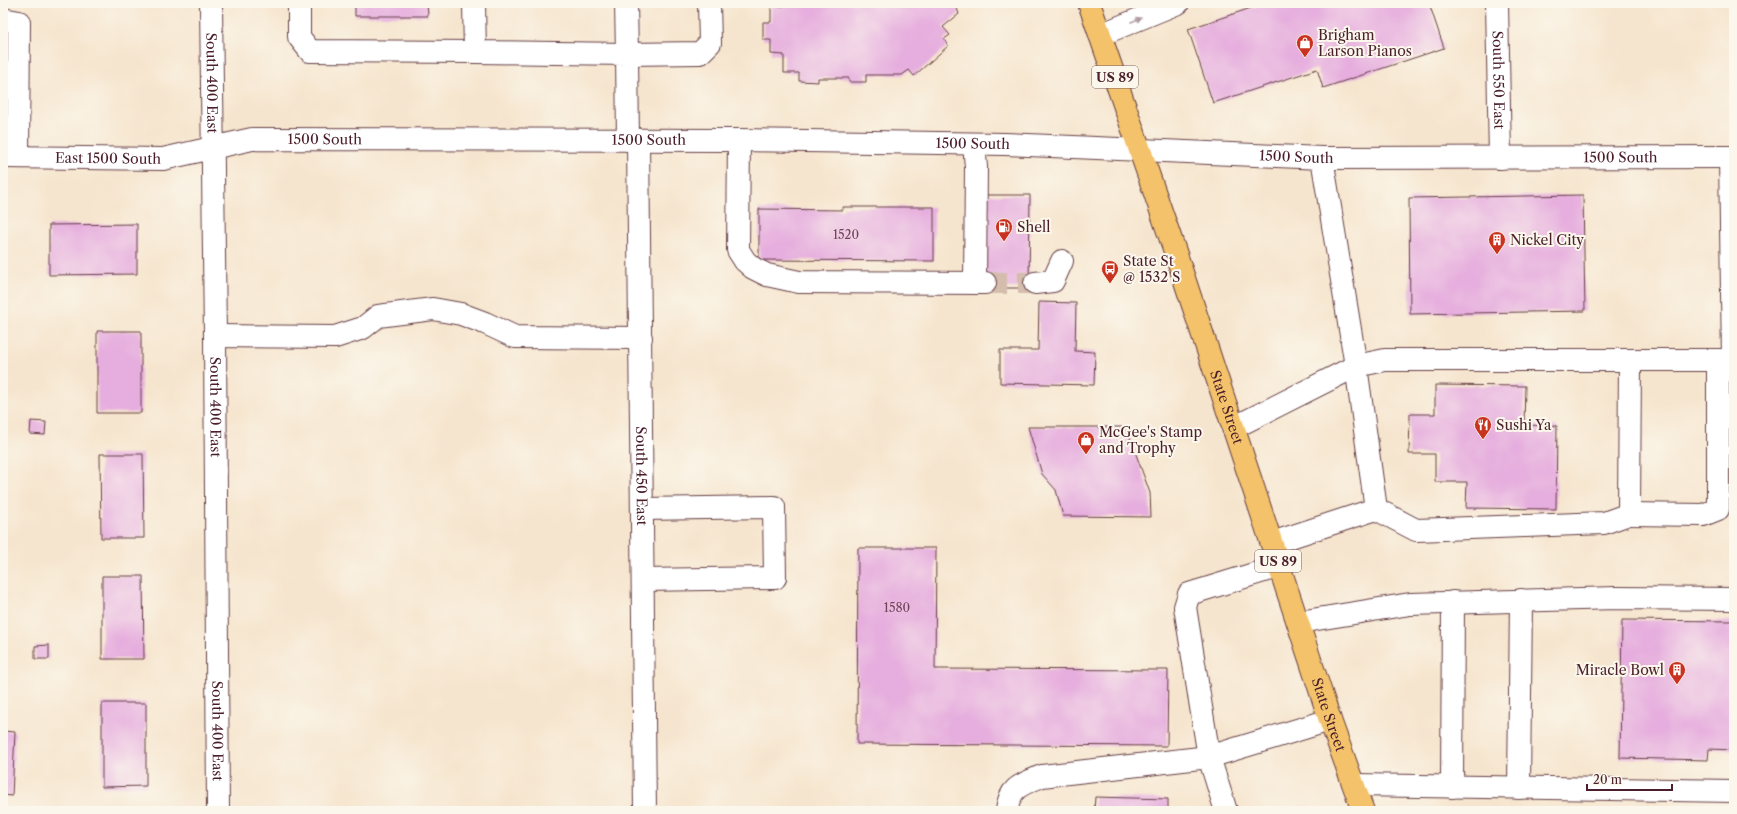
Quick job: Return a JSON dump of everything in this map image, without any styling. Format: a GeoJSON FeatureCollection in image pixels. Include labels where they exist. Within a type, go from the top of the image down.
{"type":"FeatureCollection","features":[{"type":"Feature","properties":{"kind":"main road","name":"State Street"},"geometry":{"type":"LineString","coordinates":[[1089,3],[1299,622],[1330,720],[1363,811]]}},
{"type":"Feature","properties":{"kind":"street","name":"South 400 East"},"geometry":{"type":"LineString","coordinates":[[211,3],[218,811]]}},
{"type":"Feature","properties":{"kind":"street"},"geometry":{"type":"LineString","coordinates":[[299,3],[299,37],[310,51],[627,54],[700,53],[710,43],[710,3]]}},
{"type":"Feature","properties":{"kind":"street"},"geometry":{"type":"LineString","coordinates":[[474,3],[475,52]]}},
{"type":"Feature","properties":{"kind":"street","name":"South 450 East"},"geometry":{"type":"LineString","coordinates":[[626,3],[627,54],[633,140],[641,338],[645,811]]}},
{"type":"Feature","properties":{"kind":"street"},"geometry":{"type":"LineString","coordinates":[[1100,35],[1178,3]]}},
{"type":"Feature","properties":{"kind":"street","name":"South 550 East"},"geometry":{"type":"LineString","coordinates":[[1497,3],[1500,158]]}},
{"type":"Feature","properties":{"kind":"street"},"geometry":{"type":"LineString","coordinates":[[3,19],[19,22],[10,157]]}},
{"type":"Feature","properties":{"kind":"street","name":"1500 South"},"geometry":{"type":"LineString","coordinates":[[212,148],[252,139],[739,140],[1005,144],[1322,158],[1732,157]]}},
{"type":"Feature","properties":{"kind":"street"},"geometry":{"type":"LineString","coordinates":[[739,140],[738,250],[745,261],[753,268],[767,275],[799,282],[980,283],[974,144]]}},
{"type":"Feature","properties":{"kind":"street","name":"East 1500 South"},"geometry":{"type":"LineString","coordinates":[[10,157],[163,159],[212,148]]}},
{"type":"Feature","properties":{"kind":"street"},"geometry":{"type":"LineString","coordinates":[[1272,543],[1376,509],[1416,530],[1604,524],[1629,514],[1703,515],[1712,513],[1718,509],[1728,360],[1732,157]]}},
{"type":"Feature","properties":{"kind":"street"},"geometry":{"type":"LineString","coordinates":[[1322,158],[1356,366],[1376,509]]}},
{"type":"Feature","properties":{"kind":"street"},"geometry":{"type":"LineString","coordinates":[[1035,283],[1053,281],[1062,261]]}},
{"type":"Feature","properties":{"kind":"street"},"geometry":{"type":"LineString","coordinates":[[215,336],[335,337],[363,328],[378,316],[433,309],[461,314],[515,337],[641,338]]}},
{"type":"Feature","properties":{"kind":"street"},"geometry":{"type":"LineString","coordinates":[[1233,428],[1356,366],[1384,360],[1728,360]]}},
{"type":"Feature","properties":{"kind":"street"},"geometry":{"type":"LineString","coordinates":[[1629,514],[1630,360]]}},
{"type":"Feature","properties":{"kind":"street"},"geometry":{"type":"LineString","coordinates":[[642,509],[774,507],[775,578],[643,580]]}},
{"type":"Feature","properties":{"kind":"street"},"geometry":{"type":"LineString","coordinates":[[1226,811],[1209,757],[1185,607],[1189,594],[1280,566]]}},
{"type":"Feature","properties":{"kind":"street"},"geometry":{"type":"LineString","coordinates":[[1299,622],[1410,604],[1616,598],[1734,599]]}},
{"type":"Feature","properties":{"kind":"street"},"geometry":{"type":"LineString","coordinates":[[1519,788],[1521,600]]}},
{"type":"Feature","properties":{"kind":"street"},"geometry":{"type":"LineString","coordinates":[[1452,787],[1453,602]]}},
{"type":"Feature","properties":{"kind":"street"},"geometry":{"type":"LineString","coordinates":[[1007,811],[1008,799],[1020,785],[1042,776],[1209,757],[1330,720]]}},
{"type":"Feature","properties":{"kind":"street"},"geometry":{"type":"LineString","coordinates":[[1354,785],[1734,791]]}},
{"type":"Feature","properties":{"kind":"building"},"geometry":{"type":"Polygon","coordinates":[[[355,3],[427,3],[428,16],[355,16],[355,3]]]}},
{"type":"Feature","properties":{"kind":"building"},"geometry":{"type":"Polygon","coordinates":[[[784,3],[955,3],[959,14],[943,27],[950,35],[944,39],[948,46],[914,76],[909,70],[902,75],[866,75],[866,82],[849,82],[849,78],[818,78],[818,82],[799,81],[799,73],[784,73],[784,55],[771,54],[771,40],[763,40],[763,22],[771,22],[771,6],[784,6],[784,3]]]}},
{"type":"Feature","properties":{"kind":"building","name":"Brigham Larson Pianos"},"geometry":{"type":"Polygon","coordinates":[[[1266,3],[1429,3],[1444,48],[1323,88],[1317,69],[1213,103],[1188,29],[1266,3]]]}},
{"type":"Feature","properties":{"kind":"building","name":"Shell"},"geometry":{"type":"Polygon","coordinates":[[[980,195],[1030,195],[1029,288],[979,288],[980,195]]]}},
{"type":"Feature","properties":{"kind":"building","name":"Nickel City"},"geometry":{"type":"Polygon","coordinates":[[[1583,195],[1585,311],[1410,314],[1409,198],[1583,195]]]}},
{"type":"Feature","properties":{"kind":"building"},"geometry":{"type":"Polygon","coordinates":[[[843,207],[934,207],[934,261],[759,260],[759,209],[843,210],[843,207]]]}},
{"type":"Feature","properties":{"kind":"building"},"geometry":{"type":"Polygon","coordinates":[[[137,224],[137,274],[49,275],[49,225],[137,224]]]}},
{"type":"Feature","properties":{"kind":"building"},"geometry":{"type":"Polygon","coordinates":[[[1039,302],[1076,303],[1075,351],[1095,352],[1094,385],[1000,383],[1000,350],[1038,350],[1039,302]]]}},
{"type":"Feature","properties":{"kind":"building"},"geometry":{"type":"Polygon","coordinates":[[[97,331],[141,331],[141,413],[97,413],[97,331]]]}},
{"type":"Feature","properties":{"kind":"building","name":"Sushi Ya"},"geometry":{"type":"Polygon","coordinates":[[[1435,385],[1525,386],[1524,425],[1557,426],[1556,509],[1466,508],[1467,482],[1435,482],[1435,454],[1409,454],[1410,414],[1435,414],[1435,385]]]}},
{"type":"Feature","properties":{"kind":"building"},"geometry":{"type":"Polygon","coordinates":[[[31,421],[46,422],[45,435],[30,434],[31,421]]]}},
{"type":"Feature","properties":{"kind":"building","name":"McGee's Stamp and Trophy"},"geometry":{"type":"Polygon","coordinates":[[[1028,427],[1122,427],[1129,435],[1150,493],[1151,517],[1063,516],[1056,490],[1042,474],[1028,427]]]}},
{"type":"Feature","properties":{"kind":"building"},"geometry":{"type":"Polygon","coordinates":[[[100,454],[143,454],[144,538],[101,538],[100,454]]]}},
{"type":"Feature","properties":{"kind":"building"},"geometry":{"type":"Polygon","coordinates":[[[858,548],[936,548],[935,669],[1168,670],[1167,746],[857,744],[858,548]]]}},
{"type":"Feature","properties":{"kind":"building"},"geometry":{"type":"Polygon","coordinates":[[[102,576],[143,576],[144,659],[102,659],[102,576]]]}},
{"type":"Feature","properties":{"kind":"building","name":"Miracle Bowl"},"geometry":{"type":"Polygon","coordinates":[[[1622,620],[1734,621],[1734,750],[1709,749],[1708,760],[1620,758],[1622,620]]]}},
{"type":"Feature","properties":{"kind":"building"},"geometry":{"type":"Polygon","coordinates":[[[49,645],[49,659],[35,659],[35,646],[49,645]]]}},
{"type":"Feature","properties":{"kind":"building"},"geometry":{"type":"Polygon","coordinates":[[[102,703],[146,703],[146,786],[102,787],[102,703]]]}},
{"type":"Feature","properties":{"kind":"building"},"geometry":{"type":"Polygon","coordinates":[[[3,731],[15,732],[12,796],[3,795],[3,731]]]}},
{"type":"Feature","properties":{"kind":"building"},"geometry":{"type":"Polygon","coordinates":[[[1095,797],[1168,799],[1168,811],[1094,811],[1095,797]]]}},
{"type":"Feature","properties":{"kind":"tunnel"},"geometry":{"type":"LineString","coordinates":[[985,283],[1035,283]]}},
{"type":"Feature","properties":{"kind":"place","name":"Brigham Larson Pianos"},"geometry":{"type":"Point","coordinates":[1305,58]}},
{"type":"Feature","properties":{"kind":"place","name":"Shell"},"geometry":{"type":"Point","coordinates":[1004,242]}},
{"type":"Feature","properties":{"kind":"place","name":"Nickel City"},"geometry":{"type":"Point","coordinates":[1497,255]}},
{"type":"Feature","properties":{"kind":"place","name":"State St @ 1532 S"},"geometry":{"type":"Point","coordinates":[1110,284]}},
{"type":"Feature","properties":{"kind":"place","name":"Sushi Ya"},"geometry":{"type":"Point","coordinates":[1483,440]}},
{"type":"Feature","properties":{"kind":"place","name":"McGee's Stamp and Trophy"},"geometry":{"type":"Point","coordinates":[1086,455]}},
{"type":"Feature","properties":{"kind":"place","name":"Miracle Bowl"},"geometry":{"type":"Point","coordinates":[1677,685]}}]}
